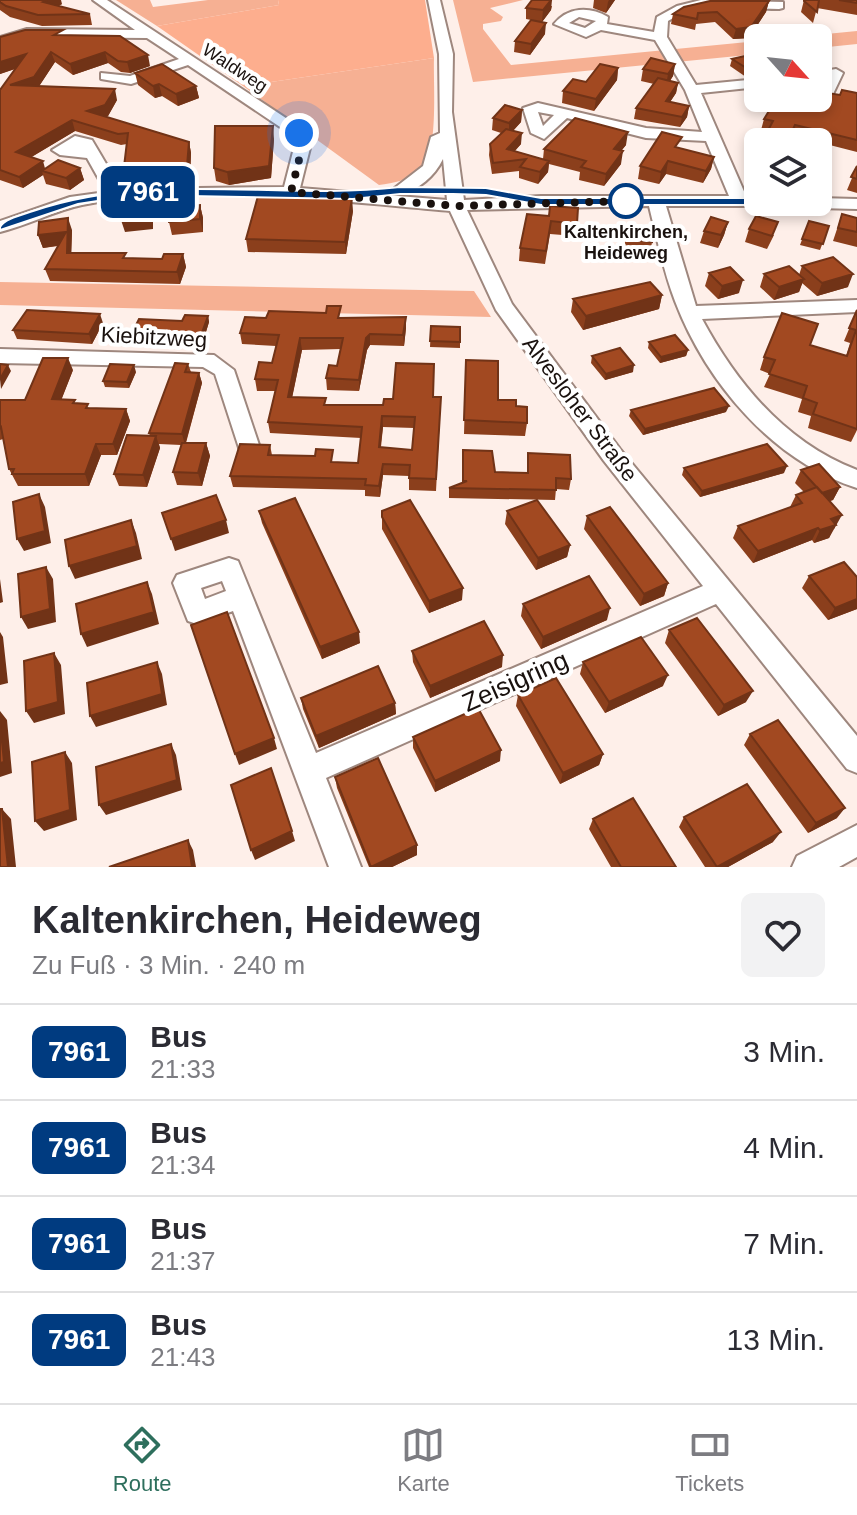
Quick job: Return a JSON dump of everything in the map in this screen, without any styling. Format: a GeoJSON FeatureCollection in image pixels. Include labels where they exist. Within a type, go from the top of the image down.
{"type":"FeatureCollection","features":[{"type":"Feature","properties":{"kind":"street","name":"Waldweg"},"geometry":{"type":"LineString","coordinates":[[99,0],[299,133],[303,144],[291,192]]}},
{"type":"Feature","properties":{"kind":"street","name":"Alvesloher Straße"},"geometry":{"type":"LineString","coordinates":[[434,0],[446,54],[445,112],[455,198],[479,260],[503,306],[612,455],[857,759]]}},
{"type":"Feature","properties":{"kind":"street"},"geometry":{"type":"LineString","coordinates":[[740,201],[692,90],[660,37],[662,20],[676,9],[738,0],[757,1],[772,8],[779,4],[774,0]]}},
{"type":"Feature","properties":{"kind":"street"},"geometry":{"type":"LineString","coordinates":[[599,26],[660,37]]}},
{"type":"Feature","properties":{"kind":"street"},"geometry":{"type":"LineString","coordinates":[[0,41],[27,33],[150,34]]}},
{"type":"Feature","properties":{"kind":"street"},"geometry":{"type":"LineString","coordinates":[[106,76],[131,80],[190,60]]}},
{"type":"Feature","properties":{"kind":"street"},"geometry":{"type":"LineString","coordinates":[[692,90],[744,84]]}},
{"type":"Feature","properties":{"kind":"street"},"geometry":{"type":"LineString","coordinates":[[400,190],[424,178],[435,166],[445,112]]}},
{"type":"Feature","properties":{"kind":"street"},"geometry":{"type":"LineString","coordinates":[[564,113],[663,136],[713,137]]}},
{"type":"Feature","properties":{"kind":"street"},"geometry":{"type":"LineString","coordinates":[[90,154],[115,193]]}},
{"type":"Feature","properties":{"kind":"street"},"geometry":{"type":"LineString","coordinates":[[353,196],[400,190],[455,198]]}},
{"type":"Feature","properties":{"kind":"street"},"geometry":{"type":"LineString","coordinates":[[1,224],[76,201],[115,193],[291,192],[535,202],[744,201]]}},
{"type":"Feature","properties":{"kind":"street"},"geometry":{"type":"LineString","coordinates":[[656,201],[689,313],[735,386],[767,423],[804,455],[857,479]]}},
{"type":"Feature","properties":{"kind":"street"},"geometry":{"type":"LineString","coordinates":[[479,260],[478,241],[487,216],[500,208],[535,202]]}},
{"type":"Feature","properties":{"kind":"street"},"geometry":{"type":"LineString","coordinates":[[832,203],[857,204]]}},
{"type":"Feature","properties":{"kind":"street"},"geometry":{"type":"LineString","coordinates":[[689,313],[857,306]]}},
{"type":"Feature","properties":{"kind":"street","name":"Kiebitzweg"},"geometry":{"type":"LineString","coordinates":[[0,356],[207,360],[224,370],[248,445]]}},
{"type":"Feature","properties":{"kind":"street","name":"Zeisigring"},"geometry":{"type":"LineString","coordinates":[[309,771],[721,590]]}},
{"type":"Feature","properties":{"kind":"street"},"geometry":{"type":"LineString","coordinates":[[240,597],[345,867]]}},
{"type":"Feature","properties":{"kind":"street"},"geometry":{"type":"LineString","coordinates":[[808,867],[857,840]]}},
{"type":"Feature","properties":{"kind":"shaded area"},"geometry":{"type":"Polygon","coordinates":[[[116,0],[150,0],[153,7],[208,0],[278,0],[279,5],[157,26],[116,0]]]}},
{"type":"Feature","properties":{"kind":"shaded area"},"geometry":{"type":"Polygon","coordinates":[[[278,0],[425,0],[434,58],[243,86],[157,26],[279,5],[278,0]]]}},
{"type":"Feature","properties":{"kind":"shaded area"},"geometry":{"type":"Polygon","coordinates":[[[453,0],[523,0],[490,8],[503,17],[501,21],[483,24],[483,29],[511,65],[744,42],[744,55],[473,82],[453,0]]]}},
{"type":"Feature","properties":{"kind":"shaded area"},"geometry":{"type":"Polygon","coordinates":[[[857,31],[857,44],[832,47],[832,33],[857,31]]]}},
{"type":"Feature","properties":{"kind":"shaded area"},"geometry":{"type":"Polygon","coordinates":[[[434,58],[433,134],[427,161],[412,176],[379,185],[243,86],[434,58]]]}},
{"type":"Feature","properties":{"kind":"shaded area"},"geometry":{"type":"Polygon","coordinates":[[[0,282],[474,291],[491,317],[0,305],[0,282]]]}},
{"type":"Feature","properties":{"kind":"building"},"geometry":{"type":"Polygon","coordinates":[[[0,0],[47,0],[43,2],[90,14],[38,15],[6,6],[0,0]]]}},
{"type":"Feature","properties":{"kind":"building"},"geometry":{"type":"Polygon","coordinates":[[[532,0],[551,0],[543,10],[526,8],[532,0]]]}},
{"type":"Feature","properties":{"kind":"building"},"geometry":{"type":"Polygon","coordinates":[[[819,0],[817,12],[804,1],[819,0]]]}},
{"type":"Feature","properties":{"kind":"building"},"geometry":{"type":"Polygon","coordinates":[[[710,1],[769,1],[753,24],[744,24],[744,28],[736,29],[717,12],[698,13],[697,19],[673,14],[684,7],[710,1]]]}},
{"type":"Feature","properties":{"kind":"building"},"geometry":{"type":"Polygon","coordinates":[[[531,20],[546,23],[531,44],[515,41],[531,20]]]}},
{"type":"Feature","properties":{"kind":"building"},"geometry":{"type":"Polygon","coordinates":[[[25,30],[63,30],[54,35],[120,36],[148,55],[127,62],[118,61],[105,52],[70,64],[51,52],[34,77],[10,85],[115,89],[105,105],[87,111],[189,142],[187,166],[165,168],[165,163],[124,167],[128,133],[118,134],[72,120],[16,152],[43,161],[19,177],[0,170],[0,90],[26,54],[0,62],[0,37],[25,30]]]}},
{"type":"Feature","properties":{"kind":"building"},"geometry":{"type":"Polygon","coordinates":[[[744,56],[744,66],[732,59],[744,56]]]}},
{"type":"Feature","properties":{"kind":"building"},"geometry":{"type":"Polygon","coordinates":[[[651,58],[675,64],[668,74],[643,69],[651,58]]]}},
{"type":"Feature","properties":{"kind":"building"},"geometry":{"type":"Polygon","coordinates":[[[162,64],[196,86],[176,94],[159,84],[153,86],[135,73],[162,64]]]}},
{"type":"Feature","properties":{"kind":"building"},"geometry":{"type":"Polygon","coordinates":[[[600,64],[618,68],[596,99],[563,91],[573,79],[586,82],[600,64]]]}},
{"type":"Feature","properties":{"kind":"building"},"geometry":{"type":"Polygon","coordinates":[[[658,78],[678,83],[666,101],[689,106],[682,117],[636,108],[658,78]]]}},
{"type":"Feature","properties":{"kind":"building"},"geometry":{"type":"Polygon","coordinates":[[[842,90],[857,93],[857,140],[832,134],[832,128],[795,125],[794,128],[769,128],[773,121],[764,119],[768,112],[832,112],[832,94],[840,95],[842,90]]]}},
{"type":"Feature","properties":{"kind":"building"},"geometry":{"type":"Polygon","coordinates":[[[505,105],[522,110],[509,123],[493,118],[505,105]]]}},
{"type":"Feature","properties":{"kind":"building"},"geometry":{"type":"Polygon","coordinates":[[[575,118],[628,132],[614,149],[623,151],[606,174],[581,167],[586,161],[544,149],[575,118]]]}},
{"type":"Feature","properties":{"kind":"building"},"geometry":{"type":"Polygon","coordinates":[[[215,126],[273,126],[269,166],[227,172],[214,168],[215,126]]]}},
{"type":"Feature","properties":{"kind":"building"},"geometry":{"type":"Polygon","coordinates":[[[506,129],[522,133],[507,149],[549,161],[540,172],[520,167],[526,159],[493,163],[490,144],[506,129]]]}},
{"type":"Feature","properties":{"kind":"building"},"geometry":{"type":"Polygon","coordinates":[[[662,132],[682,137],[675,147],[714,157],[706,171],[668,161],[661,172],[640,166],[662,132]]]}},
{"type":"Feature","properties":{"kind":"building"},"geometry":{"type":"Polygon","coordinates":[[[58,160],[80,168],[66,178],[42,171],[58,160]]]}},
{"type":"Feature","properties":{"kind":"building"},"geometry":{"type":"Polygon","coordinates":[[[258,196],[352,198],[345,242],[246,239],[258,196]]]}},
{"type":"Feature","properties":{"kind":"building"},"geometry":{"type":"Polygon","coordinates":[[[149,202],[150,216],[121,220],[121,206],[149,202]]]}},
{"type":"Feature","properties":{"kind":"building"},"geometry":{"type":"Polygon","coordinates":[[[200,205],[200,219],[169,222],[169,208],[200,205]]]}},
{"type":"Feature","properties":{"kind":"building"},"geometry":{"type":"Polygon","coordinates":[[[550,206],[578,208],[577,224],[551,221],[546,251],[520,248],[527,214],[549,216],[550,206]]]}},
{"type":"Feature","properties":{"kind":"building"},"geometry":{"type":"Polygon","coordinates":[[[842,214],[857,218],[857,232],[838,228],[842,214]]]}},
{"type":"Feature","properties":{"kind":"building"},"geometry":{"type":"Polygon","coordinates":[[[756,216],[778,222],[772,236],[749,229],[756,216]]]}},
{"type":"Feature","properties":{"kind":"building"},"geometry":{"type":"Polygon","coordinates":[[[711,217],[728,222],[721,235],[704,231],[711,217]]]}},
{"type":"Feature","properties":{"kind":"building"},"geometry":{"type":"Polygon","coordinates":[[[68,218],[67,253],[126,253],[123,258],[162,259],[164,254],[183,254],[177,272],[45,269],[66,232],[38,235],[39,222],[68,218]]]}},
{"type":"Feature","properties":{"kind":"building"},"geometry":{"type":"Polygon","coordinates":[[[809,221],[829,226],[823,244],[802,239],[809,221]]]}},
{"type":"Feature","properties":{"kind":"building"},"geometry":{"type":"Polygon","coordinates":[[[627,226],[652,228],[652,242],[627,239],[627,226]]]}},
{"type":"Feature","properties":{"kind":"building"},"geometry":{"type":"Polygon","coordinates":[[[833,257],[853,274],[822,283],[802,266],[833,257]]]}},
{"type":"Feature","properties":{"kind":"building"},"geometry":{"type":"Polygon","coordinates":[[[789,266],[804,279],[779,287],[764,274],[789,266]]]}},
{"type":"Feature","properties":{"kind":"building"},"geometry":{"type":"Polygon","coordinates":[[[730,267],[743,280],[722,286],[709,273],[730,267]]]}},
{"type":"Feature","properties":{"kind":"building"},"geometry":{"type":"Polygon","coordinates":[[[650,282],[662,295],[586,316],[573,299],[650,282]]]}},
{"type":"Feature","properties":{"kind":"building"},"geometry":{"type":"Polygon","coordinates":[[[327,306],[341,306],[338,318],[406,317],[403,335],[370,334],[366,338],[359,380],[326,378],[329,365],[337,366],[343,338],[300,338],[288,397],[326,398],[324,405],[383,405],[384,399],[393,399],[396,363],[434,364],[433,397],[441,397],[436,479],[409,478],[410,465],[383,464],[379,486],[365,485],[366,479],[230,476],[240,444],[270,445],[268,455],[315,456],[316,449],[333,450],[331,462],[358,463],[362,427],[268,422],[278,380],[255,379],[259,362],[272,363],[279,335],[240,333],[245,317],[266,318],[269,311],[326,313],[327,306]],[[382,416],[379,447],[412,450],[415,417],[382,416]]]}},
{"type":"Feature","properties":{"kind":"building"},"geometry":{"type":"Polygon","coordinates":[[[27,310],[100,314],[89,334],[13,330],[27,310]]]}},
{"type":"Feature","properties":{"kind":"building"},"geometry":{"type":"Polygon","coordinates":[[[857,310],[857,429],[813,414],[817,403],[803,398],[807,386],[769,374],[775,360],[764,357],[782,313],[818,324],[810,345],[847,356],[856,330],[849,328],[857,310]]]}},
{"type":"Feature","properties":{"kind":"building"},"geometry":{"type":"Polygon","coordinates":[[[185,315],[208,316],[200,338],[130,337],[139,319],[182,321],[185,315]]]}},
{"type":"Feature","properties":{"kind":"building"},"geometry":{"type":"Polygon","coordinates":[[[431,326],[460,327],[460,342],[430,341],[431,326]]]}},
{"type":"Feature","properties":{"kind":"building"},"geometry":{"type":"Polygon","coordinates":[[[675,335],[688,350],[661,357],[649,342],[675,335]]]}},
{"type":"Feature","properties":{"kind":"building"},"geometry":{"type":"Polygon","coordinates":[[[620,348],[634,365],[606,374],[592,356],[620,348]]]}},
{"type":"Feature","properties":{"kind":"building"},"geometry":{"type":"Polygon","coordinates":[[[43,358],[68,358],[52,399],[75,400],[73,403],[88,404],[86,408],[126,409],[113,444],[96,444],[85,474],[12,474],[14,469],[9,469],[0,428],[0,400],[25,400],[43,358]]]}},
{"type":"Feature","properties":{"kind":"building"},"geometry":{"type":"Polygon","coordinates":[[[466,360],[498,361],[498,400],[516,400],[516,406],[527,407],[527,423],[464,420],[466,360]]]}},
{"type":"Feature","properties":{"kind":"building"},"geometry":{"type":"Polygon","coordinates":[[[175,363],[188,364],[185,372],[199,373],[182,434],[149,433],[175,363]]]}},
{"type":"Feature","properties":{"kind":"building"},"geometry":{"type":"Polygon","coordinates":[[[0,364],[8,365],[0,379],[0,364]]]}},
{"type":"Feature","properties":{"kind":"building"},"geometry":{"type":"Polygon","coordinates":[[[110,364],[134,365],[127,382],[103,381],[110,364]]]}},
{"type":"Feature","properties":{"kind":"building"},"geometry":{"type":"Polygon","coordinates":[[[714,388],[729,406],[645,429],[631,410],[714,388]]]}},
{"type":"Feature","properties":{"kind":"building"},"geometry":{"type":"Polygon","coordinates":[[[127,435],[156,436],[143,475],[114,474],[127,435]]]}},
{"type":"Feature","properties":{"kind":"building"},"geometry":{"type":"Polygon","coordinates":[[[182,443],[206,443],[198,473],[173,472],[182,443]]]}},
{"type":"Feature","properties":{"kind":"building"},"geometry":{"type":"Polygon","coordinates":[[[767,444],[787,466],[702,491],[684,468],[767,444]]]}},
{"type":"Feature","properties":{"kind":"building"},"geometry":{"type":"Polygon","coordinates":[[[463,450],[492,451],[495,472],[528,473],[528,453],[570,455],[571,479],[556,478],[556,490],[449,488],[467,481],[463,481],[463,450]]]}},
{"type":"Feature","properties":{"kind":"building"},"geometry":{"type":"Polygon","coordinates":[[[819,464],[840,487],[822,493],[801,470],[819,464]]]}},
{"type":"Feature","properties":{"kind":"building"},"geometry":{"type":"Polygon","coordinates":[[[817,487],[842,515],[831,519],[836,525],[818,528],[758,551],[738,526],[802,503],[796,495],[817,487]]]}},
{"type":"Feature","properties":{"kind":"building"},"geometry":{"type":"Polygon","coordinates":[[[39,494],[45,531],[17,539],[13,502],[39,494]]]}},
{"type":"Feature","properties":{"kind":"building"},"geometry":{"type":"Polygon","coordinates":[[[216,495],[226,520],[171,539],[162,513],[216,495]]]}},
{"type":"Feature","properties":{"kind":"building"},"geometry":{"type":"Polygon","coordinates":[[[295,498],[359,632],[320,647],[259,511],[295,498]]]}},
{"type":"Feature","properties":{"kind":"building"},"geometry":{"type":"Polygon","coordinates":[[[410,500],[463,588],[429,601],[382,517],[382,511],[410,500]]]}},
{"type":"Feature","properties":{"kind":"building"},"geometry":{"type":"Polygon","coordinates":[[[537,500],[570,545],[538,558],[507,511],[537,500]]]}},
{"type":"Feature","properties":{"kind":"building"},"geometry":{"type":"Polygon","coordinates":[[[610,507],[668,583],[644,594],[587,516],[610,507]]]}},
{"type":"Feature","properties":{"kind":"building"},"geometry":{"type":"Polygon","coordinates":[[[131,520],[137,546],[69,566],[65,540],[131,520]]]}},
{"type":"Feature","properties":{"kind":"building"},"geometry":{"type":"Polygon","coordinates":[[[844,562],[857,577],[857,599],[835,608],[809,576],[844,562]]]}},
{"type":"Feature","properties":{"kind":"building"},"geometry":{"type":"Polygon","coordinates":[[[46,567],[50,609],[21,617],[18,574],[46,567]]]}},
{"type":"Feature","properties":{"kind":"building"},"geometry":{"type":"Polygon","coordinates":[[[589,576],[610,608],[543,637],[523,604],[589,576]]]}},
{"type":"Feature","properties":{"kind":"building"},"geometry":{"type":"Polygon","coordinates":[[[147,582],[154,612],[81,634],[76,604],[147,582]]]}},
{"type":"Feature","properties":{"kind":"building"},"geometry":{"type":"Polygon","coordinates":[[[227,612],[274,738],[235,754],[191,625],[227,612]]]}},
{"type":"Feature","properties":{"kind":"building"},"geometry":{"type":"Polygon","coordinates":[[[697,618],[753,691],[724,705],[669,630],[697,618]]]}},
{"type":"Feature","properties":{"kind":"building"},"geometry":{"type":"Polygon","coordinates":[[[484,621],[503,655],[430,686],[412,651],[484,621]]]}},
{"type":"Feature","properties":{"kind":"building"},"geometry":{"type":"Polygon","coordinates":[[[641,637],[668,675],[609,702],[583,662],[641,637]]]}},
{"type":"Feature","properties":{"kind":"building"},"geometry":{"type":"Polygon","coordinates":[[[54,653],[58,702],[26,711],[24,661],[54,653]]]}},
{"type":"Feature","properties":{"kind":"building"},"geometry":{"type":"Polygon","coordinates":[[[157,662],[162,694],[90,716],[87,683],[157,662]]]}},
{"type":"Feature","properties":{"kind":"building"},"geometry":{"type":"Polygon","coordinates":[[[378,666],[395,703],[316,736],[301,698],[378,666]]]}},
{"type":"Feature","properties":{"kind":"building"},"geometry":{"type":"Polygon","coordinates":[[[556,678],[603,754],[563,773],[518,695],[556,678]]]}},
{"type":"Feature","properties":{"kind":"building"},"geometry":{"type":"Polygon","coordinates":[[[478,708],[501,750],[435,781],[413,737],[478,708]]]}},
{"type":"Feature","properties":{"kind":"building"},"geometry":{"type":"Polygon","coordinates":[[[778,720],[845,808],[816,823],[750,734],[778,720]]]}},
{"type":"Feature","properties":{"kind":"building"},"geometry":{"type":"Polygon","coordinates":[[[0,722],[4,762],[0,763],[0,722]]]}},
{"type":"Feature","properties":{"kind":"building"},"geometry":{"type":"Polygon","coordinates":[[[171,744],[177,780],[99,805],[96,767],[171,744]]]}},
{"type":"Feature","properties":{"kind":"building"},"geometry":{"type":"Polygon","coordinates":[[[65,752],[70,810],[35,821],[32,762],[65,752]]]}},
{"type":"Feature","properties":{"kind":"building"},"geometry":{"type":"Polygon","coordinates":[[[378,758],[417,845],[371,867],[335,777],[378,758]]]}},
{"type":"Feature","properties":{"kind":"building"},"geometry":{"type":"Polygon","coordinates":[[[271,768],[292,831],[251,850],[231,785],[271,768]]]}},
{"type":"Feature","properties":{"kind":"building"},"geometry":{"type":"Polygon","coordinates":[[[747,784],[781,832],[717,867],[684,817],[747,784]]]}},
{"type":"Feature","properties":{"kind":"building"},"geometry":{"type":"Polygon","coordinates":[[[633,798],[676,867],[621,867],[593,819],[633,798]]]}},
{"type":"Feature","properties":{"kind":"building"},"geometry":{"type":"Polygon","coordinates":[[[2,809],[8,867],[0,867],[2,809]]]}},
{"type":"Feature","properties":{"kind":"building"},"geometry":{"type":"Polygon","coordinates":[[[188,840],[192,867],[109,867],[188,840]]]}},
{"type":"Feature","properties":{"kind":"bus line","name":"7961"},"geometry":{"type":"LineString","coordinates":[[0,227],[35,212],[76,201],[137,192],[291,192],[353,196],[400,190],[486,192],[541,201],[744,201]]}},
{"type":"Feature","properties":{"kind":"place","name":"Kaltenkirchen, Heideweg"},"geometry":{"type":"Point","coordinates":[626,201]}},
{"type":"Feature","properties":{"kind":"route"},"geometry":{"type":"LineString","coordinates":[[299,133],[303,144],[291,192],[456,206],[626,201]]}}]}
